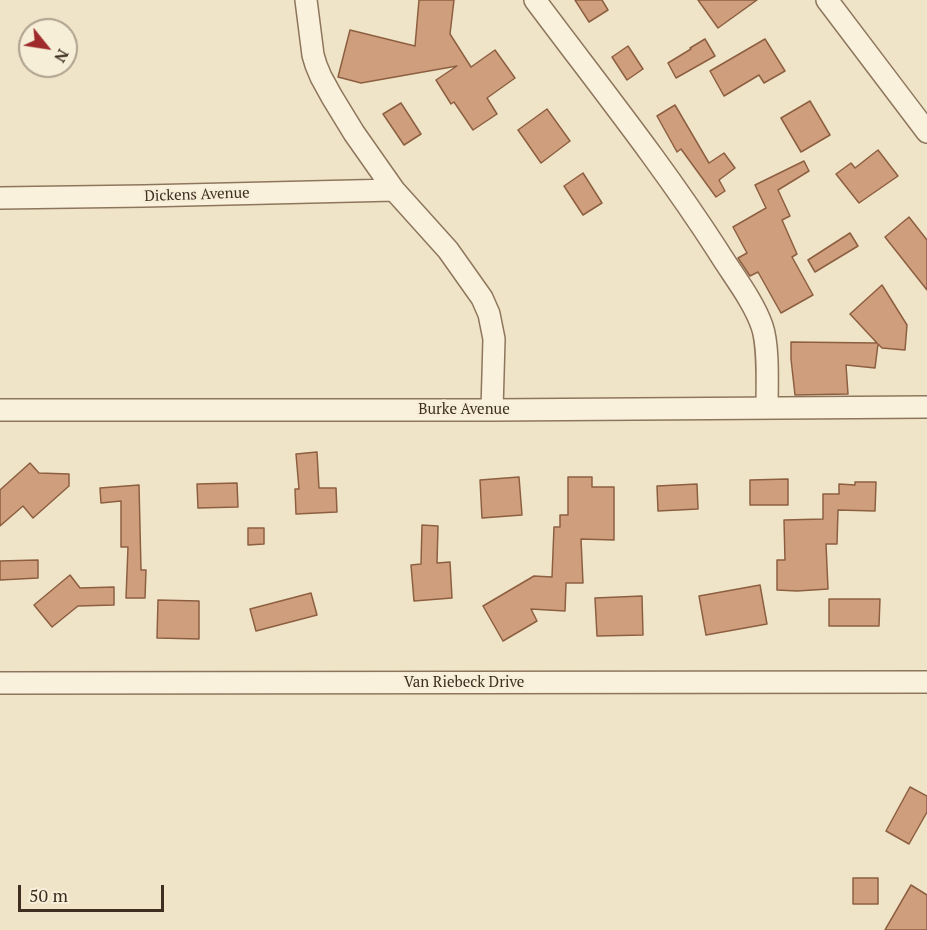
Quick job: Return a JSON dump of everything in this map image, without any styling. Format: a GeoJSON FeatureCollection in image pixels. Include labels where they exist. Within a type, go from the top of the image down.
{"type":"FeatureCollection","features":[{"type":"Feature","properties":{"kind":"street"},"geometry":{"type":"LineString","coordinates":[[306,0],[313,55],[321,77],[354,133],[394,189],[448,250],[482,298],[489,314],[494,339],[492,410]]}},
{"type":"Feature","properties":{"kind":"street"},"geometry":{"type":"LineString","coordinates":[[535,0],[644,144],[701,225],[752,305],[766,341],[767,407]]}},
{"type":"Feature","properties":{"kind":"street"},"geometry":{"type":"LineString","coordinates":[[827,0],[927,132]]}},
{"type":"Feature","properties":{"kind":"street","name":"Dickens Avenue"},"geometry":{"type":"LineString","coordinates":[[0,198],[394,189]]}},
{"type":"Feature","properties":{"kind":"street","name":"Burke Avenue"},"geometry":{"type":"LineString","coordinates":[[0,410],[927,407]]}},
{"type":"Feature","properties":{"kind":"street","name":"Van Riebeck Drive"},"geometry":{"type":"LineString","coordinates":[[0,683],[927,682]]}},
{"type":"Feature","properties":{"kind":"building"},"geometry":{"type":"Polygon","coordinates":[[[419,0],[454,0],[450,34],[471,67],[495,50],[515,78],[487,98],[497,114],[473,130],[454,102],[451,104],[436,80],[457,66],[361,83],[338,77],[350,30],[415,46],[419,0]]]}},
{"type":"Feature","properties":{"kind":"building"},"geometry":{"type":"Polygon","coordinates":[[[575,0],[602,0],[608,10],[589,22],[575,0]]]}},
{"type":"Feature","properties":{"kind":"building"},"geometry":{"type":"Polygon","coordinates":[[[698,0],[757,0],[718,28],[698,0]]]}},
{"type":"Feature","properties":{"kind":"building"},"geometry":{"type":"Polygon","coordinates":[[[705,39],[715,56],[676,78],[668,63],[705,39]]]}},
{"type":"Feature","properties":{"kind":"building"},"geometry":{"type":"Polygon","coordinates":[[[765,39],[785,71],[764,83],[759,75],[724,96],[710,71],[765,39]]]}},
{"type":"Feature","properties":{"kind":"building"},"geometry":{"type":"Polygon","coordinates":[[[628,46],[643,69],[627,80],[612,57],[628,46]]]}},
{"type":"Feature","properties":{"kind":"building"},"geometry":{"type":"Polygon","coordinates":[[[810,101],[830,135],[801,152],[781,118],[810,101]]]}},
{"type":"Feature","properties":{"kind":"building"},"geometry":{"type":"Polygon","coordinates":[[[401,103],[421,134],[404,145],[383,114],[401,103]]]}},
{"type":"Feature","properties":{"kind":"building"},"geometry":{"type":"Polygon","coordinates":[[[675,105],[709,163],[724,153],[735,168],[719,180],[725,191],[716,197],[681,149],[677,152],[657,116],[675,105]]]}},
{"type":"Feature","properties":{"kind":"building"},"geometry":{"type":"Polygon","coordinates":[[[547,109],[570,141],[541,163],[518,130],[547,109]]]}},
{"type":"Feature","properties":{"kind":"building"},"geometry":{"type":"Polygon","coordinates":[[[878,150],[898,176],[859,203],[836,174],[851,163],[855,168],[878,150]]]}},
{"type":"Feature","properties":{"kind":"building"},"geometry":{"type":"Polygon","coordinates":[[[804,161],[809,171],[778,190],[790,216],[782,220],[797,254],[792,257],[813,295],[781,313],[758,272],[750,276],[738,258],[747,253],[733,227],[766,208],[755,185],[804,161]]]}},
{"type":"Feature","properties":{"kind":"building"},"geometry":{"type":"Polygon","coordinates":[[[583,173],[602,203],[583,215],[564,186],[583,173]]]}},
{"type":"Feature","properties":{"kind":"building"},"geometry":{"type":"Polygon","coordinates":[[[909,217],[927,240],[927,290],[885,237],[909,217]]]}},
{"type":"Feature","properties":{"kind":"building"},"geometry":{"type":"Polygon","coordinates":[[[850,233],[858,246],[815,272],[808,260],[850,233]]]}},
{"type":"Feature","properties":{"kind":"building"},"geometry":{"type":"Polygon","coordinates":[[[882,285],[907,325],[905,350],[882,348],[878,344],[875,368],[846,365],[848,394],[795,395],[791,342],[877,343],[850,314],[882,285]]]}},
{"type":"Feature","properties":{"kind":"building"},"geometry":{"type":"Polygon","coordinates":[[[317,452],[319,488],[336,488],[337,512],[296,514],[295,489],[299,489],[296,454],[317,452]]]}},
{"type":"Feature","properties":{"kind":"building"},"geometry":{"type":"Polygon","coordinates":[[[30,463],[39,473],[69,474],[69,486],[33,518],[23,506],[0,526],[0,490],[30,463]]]}},
{"type":"Feature","properties":{"kind":"building"},"geometry":{"type":"Polygon","coordinates":[[[519,477],[522,515],[482,518],[480,480],[519,477]]]}},
{"type":"Feature","properties":{"kind":"building"},"geometry":{"type":"Polygon","coordinates":[[[568,477],[592,477],[592,487],[614,487],[614,540],[581,539],[583,583],[566,583],[565,611],[531,609],[537,621],[503,641],[483,606],[534,576],[552,577],[554,527],[560,527],[560,515],[568,515],[568,477]]]}},
{"type":"Feature","properties":{"kind":"building"},"geometry":{"type":"Polygon","coordinates":[[[788,479],[788,505],[750,505],[750,480],[788,479]]]}},
{"type":"Feature","properties":{"kind":"building"},"geometry":{"type":"Polygon","coordinates":[[[855,482],[876,482],[875,511],[838,510],[837,544],[826,544],[828,589],[777,590],[777,560],[785,560],[784,520],[823,519],[823,494],[839,494],[839,484],[855,485],[855,482]]]}},
{"type":"Feature","properties":{"kind":"building"},"geometry":{"type":"Polygon","coordinates":[[[237,483],[238,507],[198,508],[197,484],[237,483]]]}},
{"type":"Feature","properties":{"kind":"building"},"geometry":{"type":"Polygon","coordinates":[[[697,484],[698,509],[658,511],[657,486],[697,484]]]}},
{"type":"Feature","properties":{"kind":"building"},"geometry":{"type":"Polygon","coordinates":[[[139,485],[141,570],[146,570],[145,598],[126,598],[128,547],[121,547],[121,501],[101,503],[100,488],[139,485]]]}},
{"type":"Feature","properties":{"kind":"building"},"geometry":{"type":"Polygon","coordinates":[[[422,525],[438,526],[437,563],[450,562],[452,598],[414,601],[411,565],[421,564],[422,525]]]}},
{"type":"Feature","properties":{"kind":"building"},"geometry":{"type":"Polygon","coordinates":[[[248,528],[264,528],[264,544],[248,545],[248,528]]]}},
{"type":"Feature","properties":{"kind":"building"},"geometry":{"type":"Polygon","coordinates":[[[38,560],[38,578],[0,580],[0,561],[38,560]]]}},
{"type":"Feature","properties":{"kind":"building"},"geometry":{"type":"Polygon","coordinates":[[[70,575],[80,588],[114,587],[114,605],[78,606],[52,627],[34,605],[70,575]]]}},
{"type":"Feature","properties":{"kind":"building"},"geometry":{"type":"Polygon","coordinates":[[[760,585],[767,624],[706,635],[699,596],[760,585]]]}},
{"type":"Feature","properties":{"kind":"building"},"geometry":{"type":"Polygon","coordinates":[[[311,593],[317,615],[256,631],[250,609],[311,593]]]}},
{"type":"Feature","properties":{"kind":"building"},"geometry":{"type":"Polygon","coordinates":[[[642,596],[643,635],[597,636],[595,598],[642,596]]]}},
{"type":"Feature","properties":{"kind":"building"},"geometry":{"type":"Polygon","coordinates":[[[829,599],[880,599],[879,626],[829,626],[829,599]]]}},
{"type":"Feature","properties":{"kind":"building"},"geometry":{"type":"Polygon","coordinates":[[[158,600],[199,601],[199,639],[157,638],[158,600]]]}},
{"type":"Feature","properties":{"kind":"building"},"geometry":{"type":"Polygon","coordinates":[[[910,787],[927,796],[927,812],[909,844],[886,831],[910,787]]]}},
{"type":"Feature","properties":{"kind":"building"},"geometry":{"type":"Polygon","coordinates":[[[853,878],[878,878],[878,904],[853,904],[853,878]]]}},
{"type":"Feature","properties":{"kind":"building"},"geometry":{"type":"Polygon","coordinates":[[[911,885],[927,895],[927,930],[885,930],[911,885]]]}}]}
